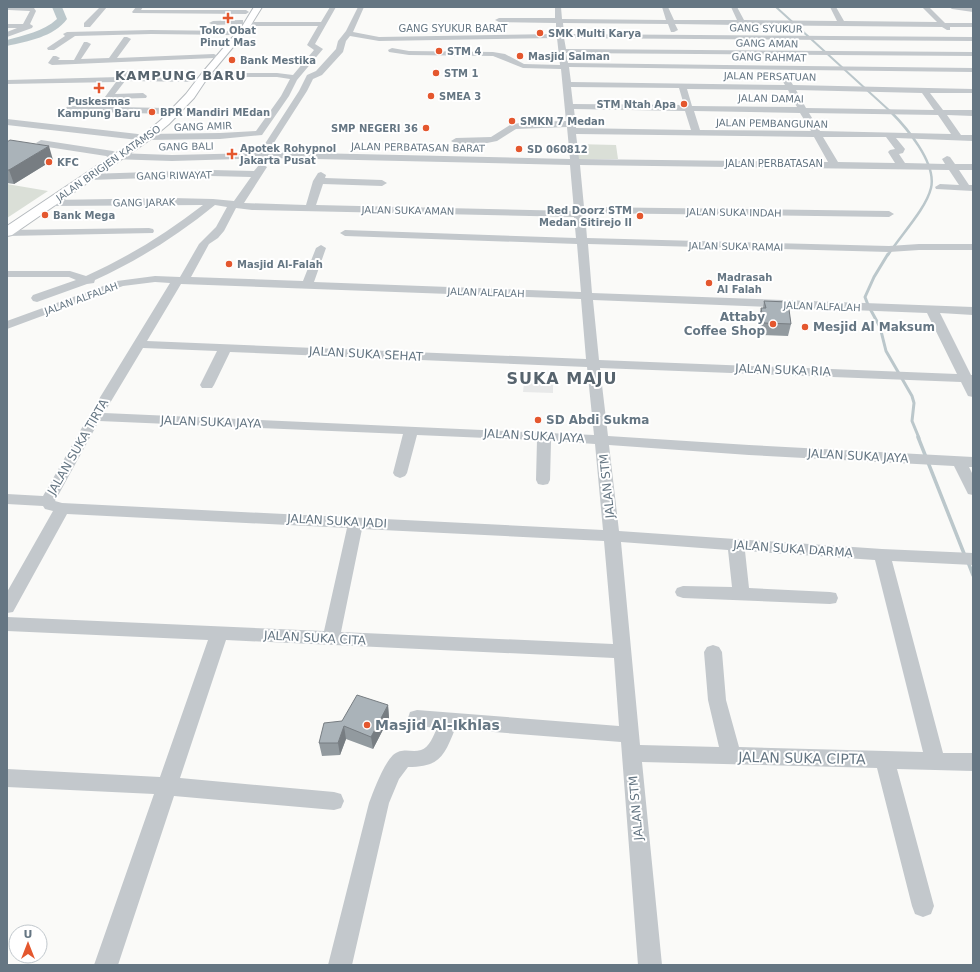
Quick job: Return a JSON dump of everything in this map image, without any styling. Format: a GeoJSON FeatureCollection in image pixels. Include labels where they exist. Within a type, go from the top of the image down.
{"type":"FeatureCollection","features":[{"type":"Feature","properties":{"kind":"main road","name":"JALAN BRIGJEN KATAMSO"},"geometry":{"type":"LineString","coordinates":[[142,137],[199,78],[242,29],[258,7]]}},
{"type":"Feature","properties":{"kind":"main road","name":"JALAN BRIGJEN KATAMSO"},"geometry":{"type":"LineString","coordinates":[[242,29],[248,9]]}},
{"type":"Feature","properties":{"kind":"main road","name":"JALAN BRIGJEN KATAMSO"},"geometry":{"type":"LineString","coordinates":[[7,232],[89,177],[114,156],[174,114],[190,96],[199,78]]}},
{"type":"Feature","properties":{"kind":"main road","name":"JALAN BRIGJEN KATAMSO"},"geometry":{"type":"LineString","coordinates":[[7,224],[101,166]]}},
{"type":"Feature","properties":{"kind":"street"},"geometry":{"type":"LineString","coordinates":[[78,25],[91,25],[104,7]]}},
{"type":"Feature","properties":{"kind":"street"},"geometry":{"type":"LineString","coordinates":[[297,76],[318,49],[311,45],[333,7]]}},
{"type":"Feature","properties":{"kind":"street"},"geometry":{"type":"LineString","coordinates":[[297,76],[308,79],[310,76],[319,73],[340,50],[342,41],[361,7]]}},
{"type":"Feature","properties":{"kind":"street"},"geometry":{"type":"LineString","coordinates":[[665,7],[672,22],[687,66]]}},
{"type":"Feature","properties":{"kind":"street"},"geometry":{"type":"LineString","coordinates":[[734,7],[741,23],[767,67]]}},
{"type":"Feature","properties":{"kind":"street"},"geometry":{"type":"LineString","coordinates":[[833,7],[842,24]]}},
{"type":"Feature","properties":{"kind":"street"},"geometry":{"type":"LineString","coordinates":[[925,7],[973,54]]}},
{"type":"Feature","properties":{"kind":"street"},"geometry":{"type":"LineString","coordinates":[[952,7],[973,10]]}},
{"type":"Feature","properties":{"kind":"street"},"geometry":{"type":"LineString","coordinates":[[8,8],[32,9],[33,11],[25,26]]}},
{"type":"Feature","properties":{"kind":"street"},"geometry":{"type":"LineString","coordinates":[[135,12],[248,9]]}},
{"type":"Feature","properties":{"kind":"street"},"geometry":{"type":"LineString","coordinates":[[499,20],[558,14],[672,22],[973,25]]}},
{"type":"Feature","properties":{"kind":"street","name":"JALAN STM"},"geometry":{"type":"LineString","coordinates":[[558,14],[567,84],[570,127],[580,212],[593,364],[603,439],[650,965]]}},
{"type":"Feature","properties":{"kind":"street"},"geometry":{"type":"LineString","coordinates":[[302,17],[324,21]]}},
{"type":"Feature","properties":{"kind":"street"},"geometry":{"type":"LineString","coordinates":[[51,48],[70,34],[242,29],[324,21]]}},
{"type":"Feature","properties":{"kind":"street"},"geometry":{"type":"LineString","coordinates":[[208,23],[242,29]]}},
{"type":"Feature","properties":{"kind":"street"},"geometry":{"type":"LineString","coordinates":[[870,24],[881,39],[909,69],[958,137]]}},
{"type":"Feature","properties":{"kind":"street"},"geometry":{"type":"LineString","coordinates":[[7,26],[29,26],[7,34]]}},
{"type":"Feature","properties":{"kind":"street","name":"GANG SYUKUR BARAT"},"geometry":{"type":"LineString","coordinates":[[347,33],[379,39],[434,37],[562,54]]}},
{"type":"Feature","properties":{"kind":"street","name":"GANG SYUKUR"},"geometry":{"type":"LineString","coordinates":[[562,54],[676,36],[973,39]]}},
{"type":"Feature","properties":{"kind":"street"},"geometry":{"type":"LineString","coordinates":[[112,60],[127,38]]}},
{"type":"Feature","properties":{"kind":"street"},"geometry":{"type":"LineString","coordinates":[[76,62],[87,44]]}},
{"type":"Feature","properties":{"kind":"street"},"geometry":{"type":"LineString","coordinates":[[143,96],[107,99],[122,79],[155,49]]}},
{"type":"Feature","properties":{"kind":"street"},"geometry":{"type":"LineString","coordinates":[[392,50],[409,53],[493,54],[502,56],[523,66],[562,54]]}},
{"type":"Feature","properties":{"kind":"street","name":"GANG AMAN"},"geometry":{"type":"LineString","coordinates":[[562,54],[681,51],[973,54]]}},
{"type":"Feature","properties":{"kind":"street","name":"GANG RAHMAT"},"geometry":{"type":"LineString","coordinates":[[562,54],[687,66],[973,70]]}},
{"type":"Feature","properties":{"kind":"street"},"geometry":{"type":"LineString","coordinates":[[56,58],[52,64],[146,58],[214,61],[225,66]]}},
{"type":"Feature","properties":{"kind":"street"},"geometry":{"type":"LineString","coordinates":[[778,67],[834,164]]}},
{"type":"Feature","properties":{"kind":"street"},"geometry":{"type":"LineString","coordinates":[[7,82],[277,75],[297,76],[319,73]]}},
{"type":"Feature","properties":{"kind":"street","name":"GANG AMIR"},"geometry":{"type":"LineString","coordinates":[[7,122],[142,137],[220,136],[259,133],[297,76]]}},
{"type":"Feature","properties":{"kind":"street","name":"JALAN SUKA TIRTA"},"geometry":{"type":"LineString","coordinates":[[7,607],[62,508],[50,505],[47,501],[95,417],[206,240],[213,236],[258,174],[266,155],[303,91],[308,79]]}},
{"type":"Feature","properties":{"kind":"street","name":"JALAN PERSATUAN"},"geometry":{"type":"LineString","coordinates":[[567,84],[973,91]]}},
{"type":"Feature","properties":{"kind":"street"},"geometry":{"type":"LineString","coordinates":[[682,85],[696,133]]}},
{"type":"Feature","properties":{"kind":"street","name":"JALAN DAMAI"},"geometry":{"type":"LineString","coordinates":[[569,106],[973,113]]}},
{"type":"Feature","properties":{"kind":"street"},"geometry":{"type":"LineString","coordinates":[[68,110],[166,111]]}},
{"type":"Feature","properties":{"kind":"street"},"geometry":{"type":"LineString","coordinates":[[7,130],[19,124]]}},
{"type":"Feature","properties":{"kind":"street"},"geometry":{"type":"LineString","coordinates":[[456,141],[494,139],[513,127],[524,125],[570,127]]}},
{"type":"Feature","properties":{"kind":"street","name":"JALAN PEMBANGUNAN"},"geometry":{"type":"LineString","coordinates":[[570,127],[696,133],[889,135],[973,138]]}},
{"type":"Feature","properties":{"kind":"street"},"geometry":{"type":"LineString","coordinates":[[889,135],[900,149],[900,151],[893,152],[901,165]]}},
{"type":"Feature","properties":{"kind":"street","name":"GANG BALI"},"geometry":{"type":"LineString","coordinates":[[40,143],[114,156],[172,158],[266,155]]}},
{"type":"Feature","properties":{"kind":"street","name":"JALAN PERBATASAN BARAT"},"geometry":{"type":"LineString","coordinates":[[266,155],[574,162]]}},
{"type":"Feature","properties":{"kind":"street"},"geometry":{"type":"LineString","coordinates":[[355,170],[359,157]]}},
{"type":"Feature","properties":{"kind":"street"},"geometry":{"type":"LineString","coordinates":[[948,161],[971,189]]}},
{"type":"Feature","properties":{"kind":"street","name":"JALAN PERBATASAN"},"geometry":{"type":"LineString","coordinates":[[574,162],[935,165],[948,161],[973,167]]}},
{"type":"Feature","properties":{"kind":"street","name":"GANG RIWAYAT"},"geometry":{"type":"LineString","coordinates":[[89,177],[211,173],[258,174]]}},
{"type":"Feature","properties":{"kind":"street"},"geometry":{"type":"LineString","coordinates":[[310,208],[319,178],[382,183]]}},
{"type":"Feature","properties":{"kind":"street"},"geometry":{"type":"LineString","coordinates":[[940,187],[971,189]]}},
{"type":"Feature","properties":{"kind":"street","name":"GANG JARAK"},"geometry":{"type":"LineString","coordinates":[[52,203],[171,201],[235,204]]}},
{"type":"Feature","properties":{"kind":"street"},"geometry":{"type":"LineString","coordinates":[[37,298],[87,280],[156,244],[180,229],[213,202]]}},
{"type":"Feature","properties":{"kind":"street","name":"JALAN SUKA AMAN"},"geometry":{"type":"LineString","coordinates":[[235,204],[244,207],[580,212]]}},
{"type":"Feature","properties":{"kind":"street","name":"JALAN SUKA INDAH"},"geometry":{"type":"LineString","coordinates":[[580,212],[889,214]]}},
{"type":"Feature","properties":{"kind":"street"},"geometry":{"type":"LineString","coordinates":[[7,232],[149,231]]}},
{"type":"Feature","properties":{"kind":"street","name":"JALAN SUKA RAMAI"},"geometry":{"type":"LineString","coordinates":[[345,233],[583,242],[889,249],[919,247],[973,247]]}},
{"type":"Feature","properties":{"kind":"street"},"geometry":{"type":"LineString","coordinates":[[307,286],[321,248]]}},
{"type":"Feature","properties":{"kind":"street"},"geometry":{"type":"LineString","coordinates":[[7,274],[69,274],[87,280],[100,290]]}},
{"type":"Feature","properties":{"kind":"street","name":"JALAN ALFALAH"},"geometry":{"type":"LineString","coordinates":[[7,325],[100,290],[135,281],[156,279],[973,311]]}},
{"type":"Feature","properties":{"kind":"street"},"geometry":{"type":"LineString","coordinates":[[932,310],[969,379],[973,393]]}},
{"type":"Feature","properties":{"kind":"street","name":"JALAN SUKA SEHAT"},"geometry":{"type":"LineString","coordinates":[[140,344],[593,364]]}},
{"type":"Feature","properties":{"kind":"street"},"geometry":{"type":"LineString","coordinates":[[207,385],[226,347]]}},
{"type":"Feature","properties":{"kind":"street","name":"JALAN SUKA RIA"},"geometry":{"type":"LineString","coordinates":[[593,364],[908,375],[969,379]]}},
{"type":"Feature","properties":{"kind":"street","name":"JALAN SUKA JAYA"},"geometry":{"type":"LineString","coordinates":[[95,417],[603,439],[748,450],[966,462]]}},
{"type":"Feature","properties":{"kind":"street"},"geometry":{"type":"LineString","coordinates":[[400,473],[411,430]]}},
{"type":"Feature","properties":{"kind":"street"},"geometry":{"type":"LineString","coordinates":[[544,436],[544,480]]}},
{"type":"Feature","properties":{"kind":"street"},"geometry":{"type":"LineString","coordinates":[[966,462],[973,490]]}},
{"type":"Feature","properties":{"kind":"street"},"geometry":{"type":"LineString","coordinates":[[7,499],[47,501]]}},
{"type":"Feature","properties":{"kind":"street","name":"JALAN SUKA JADI"},"geometry":{"type":"LineString","coordinates":[[62,508],[612,536]]}},
{"type":"Feature","properties":{"kind":"street"},"geometry":{"type":"LineString","coordinates":[[331,638],[356,522]]}},
{"type":"Feature","properties":{"kind":"street","name":"JALAN SUKA DARMA"},"geometry":{"type":"LineString","coordinates":[[612,536],[882,555],[973,559]]}},
{"type":"Feature","properties":{"kind":"street"},"geometry":{"type":"LineString","coordinates":[[736,545],[741,594]]}},
{"type":"Feature","properties":{"kind":"street"},"geometry":{"type":"LineString","coordinates":[[882,555],[935,761]]}},
{"type":"Feature","properties":{"kind":"street"},"geometry":{"type":"LineString","coordinates":[[683,592],[830,598]]}},
{"type":"Feature","properties":{"kind":"street","name":"JALAN SUKA CITA"},"geometry":{"type":"LineString","coordinates":[[7,624],[622,651]]}},
{"type":"Feature","properties":{"kind":"street"},"geometry":{"type":"LineString","coordinates":[[106,965],[219,634]]}},
{"type":"Feature","properties":{"kind":"street"},"geometry":{"type":"LineString","coordinates":[[713,652],[717,700],[731,756]]}},
{"type":"Feature","properties":{"kind":"street","name":"JALAN SUKA CIPTA"},"geometry":{"type":"LineString","coordinates":[[417,718],[731,756],[973,762]]}},
{"type":"Feature","properties":{"kind":"street"},"geometry":{"type":"LineString","coordinates":[[340,965],[379,803],[385,788],[400,760],[405,758],[420,759],[429,757],[439,744],[449,721]]}},
{"type":"Feature","properties":{"kind":"street"},"geometry":{"type":"LineString","coordinates":[[885,760],[923,906]]}},
{"type":"Feature","properties":{"kind":"street"},"geometry":{"type":"LineString","coordinates":[[7,778],[167,786],[334,801]]}},
{"type":"Feature","properties":{"kind":"shaded area"},"geometry":{"type":"Polygon","coordinates":[[[575,144],[616,145],[618,159],[576,159],[575,144]]]}},
{"type":"Feature","properties":{"kind":"shaded area"},"geometry":{"type":"Polygon","coordinates":[[[7,184],[48,191],[7,218],[7,184]]]}},
{"type":"Feature","properties":{"kind":"shaded area"},"geometry":{"type":"Polygon","coordinates":[[[524,383],[553,385],[553,393],[523,392],[524,383]]]}},
{"type":"Feature","properties":{"kind":"building"},"geometry":{"type":"Polygon","coordinates":[[[10,140],[49,146],[7,170],[7,142],[10,140]]]}},
{"type":"Feature","properties":{"kind":"building"},"geometry":{"type":"Polygon","coordinates":[[[764,301],[788,302],[791,324],[764,323],[761,308],[766,308],[764,301]]]}},
{"type":"Feature","properties":{"kind":"building"},"geometry":{"type":"Polygon","coordinates":[[[357,695],[388,705],[371,737],[344,726],[338,743],[319,743],[324,723],[342,721],[357,695]]]}},
{"type":"Feature","properties":{"kind":"waterway"},"geometry":{"type":"LineString","coordinates":[[7,43],[37,35],[57,24],[62,19],[57,7]]}},
{"type":"Feature","properties":{"kind":"waterway"},"geometry":{"type":"LineString","coordinates":[[776,7],[891,112]]}},
{"type":"Feature","properties":{"kind":"waterway"},"geometry":{"type":"LineString","coordinates":[[888,255],[924,205],[931,188],[932,178],[925,157],[919,146],[891,112]]}},
{"type":"Feature","properties":{"kind":"waterway"},"geometry":{"type":"LineString","coordinates":[[888,254],[874,277],[865,297],[880,327],[886,351],[912,396],[914,403],[912,421],[919,438]]}},
{"type":"Feature","properties":{"kind":"waterway"},"geometry":{"type":"LineString","coordinates":[[918,437],[965,556]]}},
{"type":"Feature","properties":{"kind":"waterway"},"geometry":{"type":"LineString","coordinates":[[968,562],[973,575]]}},
{"type":"Feature","properties":{"kind":"place","name":"Toko Obat Pinut Mas"},"geometry":{"type":"Point","coordinates":[228,18]}},
{"type":"Feature","properties":{"kind":"place","name":"SMK Multi Karya"},"geometry":{"type":"Point","coordinates":[540,33]}},
{"type":"Feature","properties":{"kind":"place","name":"STM 4"},"geometry":{"type":"Point","coordinates":[439,51]}},
{"type":"Feature","properties":{"kind":"place","name":"Masjid Salman"},"geometry":{"type":"Point","coordinates":[520,56]}},
{"type":"Feature","properties":{"kind":"place","name":"Bank Mestika"},"geometry":{"type":"Point","coordinates":[232,60]}},
{"type":"Feature","properties":{"kind":"place","name":"STM 1"},"geometry":{"type":"Point","coordinates":[436,73]}},
{"type":"Feature","properties":{"kind":"place","name":"Puskesmas Kampung Baru"},"geometry":{"type":"Point","coordinates":[99,88]}},
{"type":"Feature","properties":{"kind":"place","name":"SMEA 3"},"geometry":{"type":"Point","coordinates":[431,96]}},
{"type":"Feature","properties":{"kind":"place","name":"STM Ntah Apa"},"geometry":{"type":"Point","coordinates":[684,104]}},
{"type":"Feature","properties":{"kind":"place","name":"BPR Mandiri MEdan"},"geometry":{"type":"Point","coordinates":[152,112]}},
{"type":"Feature","properties":{"kind":"place","name":"SMKN 7 Medan"},"geometry":{"type":"Point","coordinates":[512,121]}},
{"type":"Feature","properties":{"kind":"place","name":"SMP NEGERI 36"},"geometry":{"type":"Point","coordinates":[426,128]}},
{"type":"Feature","properties":{"kind":"place","name":"SD 060812"},"geometry":{"type":"Point","coordinates":[519,149]}},
{"type":"Feature","properties":{"kind":"place","name":"Apotek Rohypnol Jakarta Pusat"},"geometry":{"type":"Point","coordinates":[232,154]}},
{"type":"Feature","properties":{"kind":"place","name":"KFC"},"geometry":{"type":"Point","coordinates":[49,162]}},
{"type":"Feature","properties":{"kind":"place","name":"Bank Mega"},"geometry":{"type":"Point","coordinates":[45,215]}},
{"type":"Feature","properties":{"kind":"place","name":"Red Doorz STM Medan Sitirejo II"},"geometry":{"type":"Point","coordinates":[640,216]}},
{"type":"Feature","properties":{"kind":"place","name":"Masjid Al-Falah"},"geometry":{"type":"Point","coordinates":[229,264]}},
{"type":"Feature","properties":{"kind":"place","name":"Madrasah Al Falah"},"geometry":{"type":"Point","coordinates":[709,283]}},
{"type":"Feature","properties":{"kind":"place","name":"Attaby Coffee Shop"},"geometry":{"type":"Point","coordinates":[773,324]}},
{"type":"Feature","properties":{"kind":"place","name":"Mesjid Al Maksum"},"geometry":{"type":"Point","coordinates":[805,327]}},
{"type":"Feature","properties":{"kind":"place","name":"SD Abdi Sukma"},"geometry":{"type":"Point","coordinates":[538,420]}},
{"type":"Feature","properties":{"kind":"place","name":"Masjid Al-Ikhlas"},"geometry":{"type":"Point","coordinates":[367,725]}},
{"type":"Feature","properties":{"kind":"district","name":"KAMPUNG BARU"},"geometry":{"type":"Point","coordinates":[181,75]}},
{"type":"Feature","properties":{"kind":"district","name":"SUKA MAJU"},"geometry":{"type":"Point","coordinates":[562,378]}}]}
